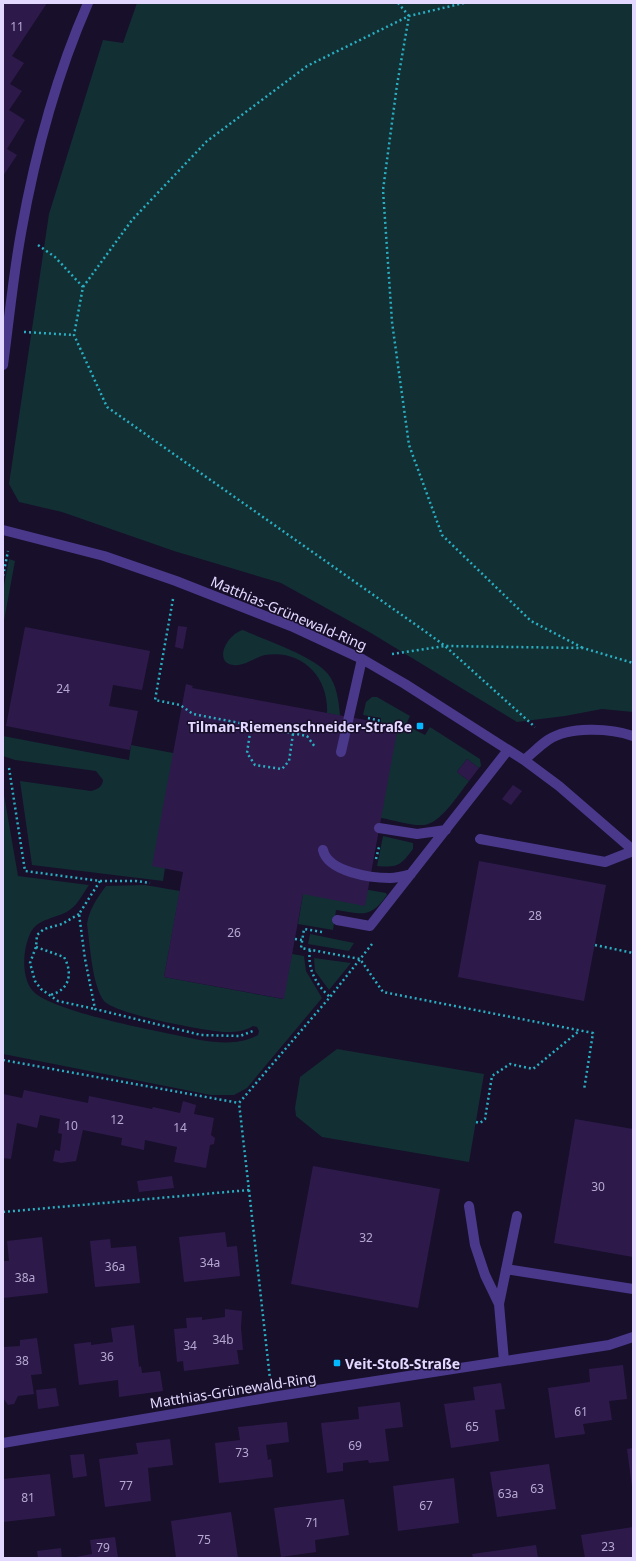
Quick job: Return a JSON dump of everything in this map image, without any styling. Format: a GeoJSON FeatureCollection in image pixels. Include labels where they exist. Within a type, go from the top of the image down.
{"type":"FeatureCollection","features":[{"type":"Feature","properties":{"kind":"street"},"geometry":{"type":"LineString","coordinates":[[3,365],[21,233],[44,125],[70,45],[88,3]]}},
{"type":"Feature","properties":{"kind":"street","name":"Matthias-Grünewald-Ring"},"geometry":{"type":"LineString","coordinates":[[7,531],[104,556],[176,581],[291,626],[362,659],[405,684],[524,760],[559,786],[633,850]]}},
{"type":"Feature","properties":{"kind":"street"},"geometry":{"type":"LineString","coordinates":[[341,752],[362,659]]}},
{"type":"Feature","properties":{"kind":"street"},"geometry":{"type":"LineString","coordinates":[[524,760],[549,740],[585,730],[611,730],[633,736]]}},
{"type":"Feature","properties":{"kind":"street"},"geometry":{"type":"LineString","coordinates":[[337,920],[370,926],[508,750]]}},
{"type":"Feature","properties":{"kind":"street"},"geometry":{"type":"LineString","coordinates":[[379,828],[417,834],[446,830]]}},
{"type":"Feature","properties":{"kind":"street"},"geometry":{"type":"LineString","coordinates":[[480,839],[605,862],[633,850]]}},
{"type":"Feature","properties":{"kind":"street"},"geometry":{"type":"LineString","coordinates":[[323,850],[328,860],[343,870],[391,878],[411,874]]}},
{"type":"Feature","properties":{"kind":"street"},"geometry":{"type":"LineString","coordinates":[[469,1206],[475,1245],[485,1275],[498,1304],[504,1362]]}},
{"type":"Feature","properties":{"kind":"street"},"geometry":{"type":"LineString","coordinates":[[498,1304],[517,1216]]}},
{"type":"Feature","properties":{"kind":"street"},"geometry":{"type":"LineString","coordinates":[[506,1269],[633,1289]]}},
{"type":"Feature","properties":{"kind":"street","name":"Matthias-Grünewald-Ring"},"geometry":{"type":"LineString","coordinates":[[3,1443],[272,1397],[609,1345],[633,1337]]}},
{"type":"Feature","properties":{"kind":"path"},"geometry":{"type":"LineString","coordinates":[[398,3],[409,16]]}},
{"type":"Feature","properties":{"kind":"path"},"geometry":{"type":"LineString","coordinates":[[464,3],[409,16],[307,66],[207,141],[132,220],[83,287],[74,335],[107,406],[445,646],[549,740]]}},
{"type":"Feature","properties":{"kind":"path"},"geometry":{"type":"LineString","coordinates":[[409,16],[397,84],[382,190],[392,322],[409,445],[442,535],[531,621],[583,648],[633,663]]}},
{"type":"Feature","properties":{"kind":"path"},"geometry":{"type":"LineString","coordinates":[[21,233],[55,257],[83,287]]}},
{"type":"Feature","properties":{"kind":"path"},"geometry":{"type":"LineString","coordinates":[[8,332],[74,335]]}},
{"type":"Feature","properties":{"kind":"path"},"geometry":{"type":"LineString","coordinates":[[3,576],[7,531]]}},
{"type":"Feature","properties":{"kind":"path"},"geometry":{"type":"LineString","coordinates":[[176,581],[155,700],[180,705],[193,714],[307,736],[315,747]]}},
{"type":"Feature","properties":{"kind":"path"},"geometry":{"type":"LineString","coordinates":[[362,659],[445,646],[583,648]]}},
{"type":"Feature","properties":{"kind":"path"},"geometry":{"type":"LineString","coordinates":[[364,718],[381,721]]}},
{"type":"Feature","properties":{"kind":"path"},"geometry":{"type":"LineString","coordinates":[[251,726],[247,753],[255,765],[282,770],[289,761],[293,734]]}},
{"type":"Feature","properties":{"kind":"path"},"geometry":{"type":"LineString","coordinates":[[9,768],[25,871],[100,881],[136,881],[150,883]]}},
{"type":"Feature","properties":{"kind":"path"},"geometry":{"type":"LineString","coordinates":[[376,862],[380,839]]}},
{"type":"Feature","properties":{"kind":"path"},"geometry":{"type":"LineString","coordinates":[[100,881],[79,914],[62,924],[44,928],[37,935],[36,947],[30,963],[33,975],[41,989],[58,1001],[201,1035],[240,1036],[253,1031]]}},
{"type":"Feature","properties":{"kind":"path"},"geometry":{"type":"LineString","coordinates":[[79,914],[85,959],[95,1009]]}},
{"type":"Feature","properties":{"kind":"path"},"geometry":{"type":"LineString","coordinates":[[315,931],[304,929],[301,948],[360,959],[383,992],[593,1034],[584,1090]]}},
{"type":"Feature","properties":{"kind":"path"},"geometry":{"type":"LineString","coordinates":[[294,939],[302,940]]}},
{"type":"Feature","properties":{"kind":"path"},"geometry":{"type":"LineString","coordinates":[[595,945],[633,953]]}},
{"type":"Feature","properties":{"kind":"path"},"geometry":{"type":"LineString","coordinates":[[36,947],[64,956],[69,966],[70,976],[66,986],[49,995]]}},
{"type":"Feature","properties":{"kind":"path"},"geometry":{"type":"LineString","coordinates":[[310,950],[311,970],[324,992],[330,997]]}},
{"type":"Feature","properties":{"kind":"path"},"geometry":{"type":"LineString","coordinates":[[476,1122],[480,1123],[485,1120],[492,1076],[510,1064],[533,1069],[579,1031]]}},
{"type":"Feature","properties":{"kind":"path"},"geometry":{"type":"LineString","coordinates":[[3,1060],[239,1103],[272,1397]]}},
{"type":"Feature","properties":{"kind":"path"},"geometry":{"type":"LineString","coordinates":[[3,1212],[249,1190]]}},
{"type":"Feature","properties":{"kind":"green space"},"geometry":{"type":"Polygon","coordinates":[[[137,3],[633,3],[633,712],[602,709],[565,716],[517,722],[371,633],[281,583],[174,551],[62,512],[19,502],[9,484],[49,214],[103,40],[123,43],[137,3]]]}},
{"type":"Feature","properties":{"kind":"green space"},"geometry":{"type":"Polygon","coordinates":[[[9,559],[15,561],[3,626],[3,591],[9,559]]]}},
{"type":"Feature","properties":{"kind":"green space"},"geometry":{"type":"Polygon","coordinates":[[[243,630],[301,655],[321,667],[334,683],[340,716],[327,713],[323,688],[318,677],[311,668],[291,656],[278,654],[265,655],[241,665],[227,663],[223,654],[224,648],[232,637],[243,630]]]}},
{"type":"Feature","properties":{"kind":"green space"},"geometry":{"type":"Polygon","coordinates":[[[372,697],[377,697],[410,716],[406,725],[425,735],[430,727],[480,759],[481,766],[479,768],[467,759],[457,772],[469,781],[449,808],[436,820],[430,823],[424,825],[413,825],[381,818],[381,718],[363,715],[366,702],[372,697]]]}},
{"type":"Feature","properties":{"kind":"green space"},"geometry":{"type":"Polygon","coordinates":[[[3,736],[129,760],[131,745],[288,775],[335,884],[386,893],[387,895],[376,908],[365,913],[353,913],[336,910],[333,930],[298,924],[303,894],[165,868],[163,881],[32,865],[20,781],[91,791],[99,787],[103,780],[96,771],[15,760],[3,756],[3,736]]]}},
{"type":"Feature","properties":{"kind":"green space"},"geometry":{"type":"Polygon","coordinates":[[[3,789],[18,876],[89,885],[74,907],[61,915],[38,924],[33,928],[30,934],[24,962],[26,977],[32,990],[43,998],[84,1014],[110,1021],[200,1040],[237,1042],[258,1035],[259,1031],[257,1027],[253,1026],[234,1032],[201,1029],[143,1017],[112,1006],[104,1001],[100,994],[94,975],[87,924],[94,904],[106,886],[145,885],[180,891],[164,977],[283,999],[292,954],[304,956],[306,971],[322,998],[247,1088],[234,1095],[211,1095],[3,1054],[3,789]]]}},
{"type":"Feature","properties":{"kind":"green space"},"geometry":{"type":"Polygon","coordinates":[[[383,836],[413,843],[413,849],[402,862],[394,866],[377,866],[383,836]]]}},
{"type":"Feature","properties":{"kind":"green space"},"geometry":{"type":"Polygon","coordinates":[[[310,934],[354,943],[349,951],[308,944],[310,934]]]}},
{"type":"Feature","properties":{"kind":"green space"},"geometry":{"type":"Polygon","coordinates":[[[314,958],[351,963],[329,990],[315,971],[314,958]]]}},
{"type":"Feature","properties":{"kind":"green space"},"geometry":{"type":"Polygon","coordinates":[[[337,1049],[484,1074],[469,1162],[322,1137],[296,1116],[295,1108],[300,1077],[337,1049]]]}},
{"type":"Feature","properties":{"kind":"building"},"geometry":{"type":"Polygon","coordinates":[[[3,3],[47,3],[12,56],[24,63],[10,84],[22,91],[9,110],[25,120],[7,149],[17,155],[3,176],[3,3]]]}},
{"type":"Feature","properties":{"kind":"building"},"geometry":{"type":"Polygon","coordinates":[[[178,626],[187,627],[183,649],[175,647],[178,626]]]}},
{"type":"Feature","properties":{"kind":"building"},"geometry":{"type":"Polygon","coordinates":[[[25,627],[150,651],[142,690],[113,685],[109,706],[138,711],[130,750],[6,726],[25,627]]]}},
{"type":"Feature","properties":{"kind":"building"},"geometry":{"type":"Polygon","coordinates":[[[186,684],[193,686],[192,688],[398,726],[365,906],[303,894],[284,999],[164,977],[183,872],[152,866],[186,684]]]}},
{"type":"Feature","properties":{"kind":"building"},"geometry":{"type":"Polygon","coordinates":[[[467,759],[479,768],[469,781],[457,772],[467,759]]]}},
{"type":"Feature","properties":{"kind":"building"},"geometry":{"type":"Polygon","coordinates":[[[513,785],[522,791],[511,805],[502,799],[513,785]]]}},
{"type":"Feature","properties":{"kind":"building"},"geometry":{"type":"Polygon","coordinates":[[[479,861],[606,885],[584,1001],[458,977],[479,861]]]}},
{"type":"Feature","properties":{"kind":"building"},"geometry":{"type":"Polygon","coordinates":[[[24,1090],[88,1103],[89,1096],[152,1109],[153,1107],[180,1113],[183,1101],[196,1105],[194,1114],[214,1118],[211,1135],[215,1138],[214,1144],[210,1145],[206,1168],[174,1162],[177,1147],[145,1140],[144,1150],[121,1145],[122,1138],[83,1130],[76,1161],[61,1163],[53,1161],[55,1150],[60,1151],[62,1134],[58,1133],[60,1119],[40,1115],[37,1128],[17,1123],[11,1159],[3,1158],[3,1094],[22,1098],[24,1090]]]}},
{"type":"Feature","properties":{"kind":"building"},"geometry":{"type":"Polygon","coordinates":[[[575,1119],[633,1129],[633,1257],[554,1243],[575,1119]]]}},
{"type":"Feature","properties":{"kind":"building"},"geometry":{"type":"Polygon","coordinates":[[[313,1166],[440,1189],[418,1308],[291,1284],[313,1166]]]}},
{"type":"Feature","properties":{"kind":"building"},"geometry":{"type":"Polygon","coordinates":[[[172,1176],[174,1188],[139,1192],[137,1181],[172,1176]]]}},
{"type":"Feature","properties":{"kind":"building"},"geometry":{"type":"Polygon","coordinates":[[[225,1232],[227,1247],[237,1246],[240,1276],[184,1282],[179,1237],[225,1232]]]}},
{"type":"Feature","properties":{"kind":"building"},"geometry":{"type":"Polygon","coordinates":[[[42,1237],[48,1293],[3,1298],[3,1261],[9,1261],[7,1241],[42,1237]]]}},
{"type":"Feature","properties":{"kind":"building"},"geometry":{"type":"Polygon","coordinates":[[[110,1239],[111,1248],[136,1246],[140,1283],[95,1287],[90,1241],[110,1239]]]}},
{"type":"Feature","properties":{"kind":"building"},"geometry":{"type":"Polygon","coordinates":[[[225,1309],[242,1311],[241,1328],[243,1350],[237,1350],[239,1364],[184,1371],[183,1361],[177,1362],[174,1329],[187,1328],[186,1318],[202,1317],[202,1320],[225,1317],[225,1309]]]}},
{"type":"Feature","properties":{"kind":"building"},"geometry":{"type":"Polygon","coordinates":[[[134,1325],[139,1367],[141,1366],[142,1373],[160,1371],[163,1391],[119,1397],[118,1380],[79,1385],[74,1344],[91,1342],[91,1345],[113,1342],[111,1328],[134,1325]]]}},
{"type":"Feature","properties":{"kind":"building"},"geometry":{"type":"Polygon","coordinates":[[[37,1338],[42,1374],[31,1375],[34,1394],[18,1396],[14,1404],[8,1405],[3,1398],[3,1347],[20,1346],[20,1340],[37,1338]]]}},
{"type":"Feature","properties":{"kind":"building"},"geometry":{"type":"Polygon","coordinates":[[[623,1365],[627,1399],[609,1401],[612,1420],[583,1424],[585,1434],[555,1438],[548,1388],[590,1382],[589,1369],[623,1365]]]}},
{"type":"Feature","properties":{"kind":"building"},"geometry":{"type":"Polygon","coordinates":[[[501,1383],[505,1409],[495,1410],[499,1441],[451,1448],[444,1404],[475,1400],[473,1387],[501,1383]]]}},
{"type":"Feature","properties":{"kind":"building"},"geometry":{"type":"Polygon","coordinates":[[[56,1388],[59,1406],[38,1409],[36,1390],[56,1388]]]}},
{"type":"Feature","properties":{"kind":"building"},"geometry":{"type":"Polygon","coordinates":[[[400,1402],[403,1427],[385,1429],[389,1461],[369,1463],[368,1460],[343,1463],[343,1471],[327,1473],[321,1423],[359,1419],[358,1407],[400,1402]]]}},
{"type":"Feature","properties":{"kind":"building"},"geometry":{"type":"Polygon","coordinates":[[[287,1422],[289,1442],[266,1445],[268,1460],[271,1459],[273,1477],[219,1483],[215,1443],[240,1440],[238,1427],[287,1422]]]}},
{"type":"Feature","properties":{"kind":"building"},"geometry":{"type":"Polygon","coordinates":[[[170,1439],[173,1465],[148,1468],[151,1501],[105,1507],[99,1459],[138,1454],[136,1443],[170,1439]]]}},
{"type":"Feature","properties":{"kind":"building"},"geometry":{"type":"Polygon","coordinates":[[[633,1448],[633,1487],[632,1487],[627,1449],[633,1448]]]}},
{"type":"Feature","properties":{"kind":"building"},"geometry":{"type":"Polygon","coordinates":[[[84,1454],[87,1476],[73,1478],[70,1455],[84,1454]]]}},
{"type":"Feature","properties":{"kind":"building"},"geometry":{"type":"Polygon","coordinates":[[[549,1464],[556,1509],[497,1517],[490,1472],[549,1464]]]}},
{"type":"Feature","properties":{"kind":"building"},"geometry":{"type":"Polygon","coordinates":[[[50,1474],[55,1516],[3,1522],[3,1479],[50,1474]]]}},
{"type":"Feature","properties":{"kind":"building"},"geometry":{"type":"Polygon","coordinates":[[[454,1478],[459,1523],[398,1531],[393,1486],[454,1478]]]}},
{"type":"Feature","properties":{"kind":"building"},"geometry":{"type":"Polygon","coordinates":[[[344,1499],[349,1535],[315,1540],[316,1552],[281,1557],[274,1508],[344,1499]]]}},
{"type":"Feature","properties":{"kind":"building"},"geometry":{"type":"Polygon","coordinates":[[[231,1512],[238,1558],[176,1558],[171,1521],[231,1512]]]}},
{"type":"Feature","properties":{"kind":"building"},"geometry":{"type":"Polygon","coordinates":[[[633,1527],[633,1558],[585,1558],[581,1535],[633,1527]]]}},
{"type":"Feature","properties":{"kind":"building"},"geometry":{"type":"Polygon","coordinates":[[[115,1537],[118,1558],[71,1558],[92,1554],[90,1540],[115,1537]]]}},
{"type":"Feature","properties":{"kind":"building"},"geometry":{"type":"Polygon","coordinates":[[[536,1545],[538,1558],[473,1558],[472,1554],[536,1545]]]}},
{"type":"Feature","properties":{"kind":"building"},"geometry":{"type":"Polygon","coordinates":[[[61,1548],[62,1558],[38,1558],[37,1551],[61,1548]]]}},
{"type":"Feature","properties":{"kind":"place","name":"Tilman-Riemenschneider-Straße"},"geometry":{"type":"Point","coordinates":[420,726]}},
{"type":"Feature","properties":{"kind":"place","name":"Veit-Stoß-Straße"},"geometry":{"type":"Point","coordinates":[337,1363]}}]}
